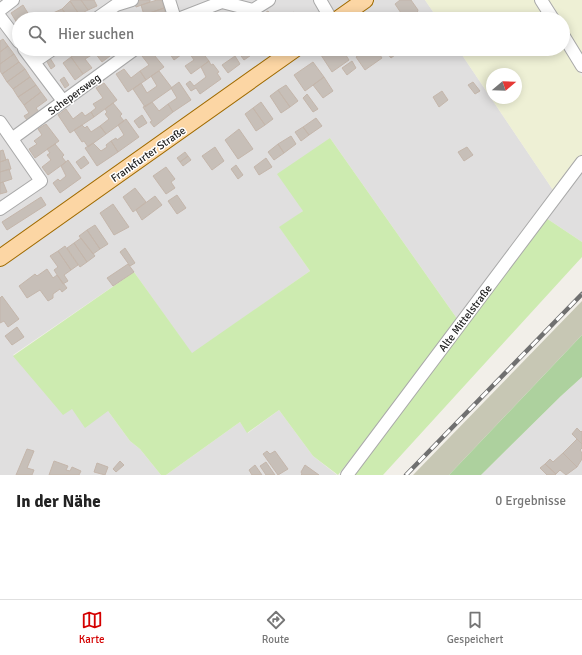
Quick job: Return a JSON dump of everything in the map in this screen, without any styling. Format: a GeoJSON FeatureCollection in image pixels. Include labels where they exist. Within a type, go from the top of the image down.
{"type":"FeatureCollection","features":[{"type":"Feature","properties":{"kind":"main road"},"geometry":{"type":"LineString","coordinates":[[348,12],[365,0]]}},
{"type":"Feature","properties":{"kind":"main road","name":"Frankfurter Straße"},"geometry":{"type":"LineString","coordinates":[[0,258],[285,56]]}},
{"type":"Feature","properties":{"kind":"street"},"geometry":{"type":"LineString","coordinates":[[0,10],[13,0]]}},
{"type":"Feature","properties":{"kind":"street"},"geometry":{"type":"LineString","coordinates":[[106,12],[116,5],[132,0]]}},
{"type":"Feature","properties":{"kind":"street"},"geometry":{"type":"LineString","coordinates":[[169,0],[174,12]]}},
{"type":"Feature","properties":{"kind":"street"},"geometry":{"type":"LineString","coordinates":[[196,12],[222,2],[253,10],[269,0]]}},
{"type":"Feature","properties":{"kind":"street"},"geometry":{"type":"LineString","coordinates":[[320,0],[328,12]]}},
{"type":"Feature","properties":{"kind":"street"},"geometry":{"type":"LineString","coordinates":[[541,0],[549,12]]}},
{"type":"Feature","properties":{"kind":"street"},"geometry":{"type":"LineString","coordinates":[[0,17],[12,33]]}},
{"type":"Feature","properties":{"kind":"street"},"geometry":{"type":"LineString","coordinates":[[570,47],[582,66]]}},
{"type":"Feature","properties":{"kind":"street"},"geometry":{"type":"LineString","coordinates":[[29,56],[63,102]]}},
{"type":"Feature","properties":{"kind":"street"},"geometry":{"type":"LineString","coordinates":[[34,62],[43,56]]}},
{"type":"Feature","properties":{"kind":"street","name":"Schepersweg"},"geometry":{"type":"LineString","coordinates":[[13,138],[126,56]]}},
{"type":"Feature","properties":{"kind":"street"},"geometry":{"type":"LineString","coordinates":[[0,122],[13,138],[41,181],[0,209]]}},
{"type":"Feature","properties":{"kind":"street","name":"Alte Mittelstraße"},"geometry":{"type":"LineString","coordinates":[[347,475],[582,162]]}},
{"type":"Feature","properties":{"kind":"shaded area"},"geometry":{"type":"Polygon","coordinates":[[[0,0],[425,0],[433,12],[12,12],[12,56],[463,56],[486,91],[486,104],[495,104],[555,193],[458,320],[330,138],[303,211],[280,228],[310,271],[192,354],[134,272],[13,355],[72,409],[108,411],[130,441],[140,449],[161,475],[0,475],[0,0]]]}},
{"type":"Feature","properties":{"kind":"shaded area"},"geometry":{"type":"Polygon","coordinates":[[[425,0],[534,0],[542,12],[433,12],[425,0]]]}},
{"type":"Feature","properties":{"kind":"shaded area"},"geometry":{"type":"Polygon","coordinates":[[[549,0],[582,0],[582,54],[570,34],[570,12],[557,12],[549,0]]]}},
{"type":"Feature","properties":{"kind":"shaded area"},"geometry":{"type":"Polygon","coordinates":[[[463,56],[569,56],[582,77],[582,156],[555,193],[495,104],[522,104],[522,68],[486,68],[486,91],[463,56]]]}},
{"type":"Feature","properties":{"kind":"shaded area"},"geometry":{"type":"Polygon","coordinates":[[[582,170],[582,242],[546,218],[582,170]]]}},
{"type":"Feature","properties":{"kind":"shaded area"},"geometry":{"type":"Polygon","coordinates":[[[582,301],[582,335],[449,475],[413,475],[582,301]]]}},
{"type":"Feature","properties":{"kind":"shaded area"},"geometry":{"type":"Polygon","coordinates":[[[582,377],[582,475],[481,475],[561,396],[582,377]]]}},
{"type":"Feature","properties":{"kind":"shaded area"},"geometry":{"type":"Polygon","coordinates":[[[279,410],[313,456],[337,475],[166,475],[240,422],[248,433],[279,410]]]}},
{"type":"Feature","properties":{"kind":"green space"},"geometry":{"type":"Polygon","coordinates":[[[330,138],[458,320],[338,475],[313,456],[279,410],[247,433],[240,422],[166,475],[161,475],[140,449],[130,441],[108,411],[85,428],[72,409],[63,415],[13,356],[134,272],[192,353],[310,271],[279,227],[303,211],[277,174],[330,138]]]}},
{"type":"Feature","properties":{"kind":"green space"},"geometry":{"type":"Polygon","coordinates":[[[546,218],[582,242],[582,257],[383,475],[352,475],[546,218]]]}},
{"type":"Feature","properties":{"kind":"green space"},"geometry":{"type":"Polygon","coordinates":[[[582,335],[582,377],[481,475],[449,475],[582,335]]]}},
{"type":"Feature","properties":{"kind":"building"},"geometry":{"type":"Polygon","coordinates":[[[81,0],[88,10],[84,12],[78,12],[70,1],[81,0]]]}},
{"type":"Feature","properties":{"kind":"building"},"geometry":{"type":"Polygon","coordinates":[[[81,0],[94,0],[97,6],[88,10],[81,0]]]}},
{"type":"Feature","properties":{"kind":"building"},"geometry":{"type":"Polygon","coordinates":[[[140,0],[150,0],[150,2],[136,7],[134,2],[140,0]]]}},
{"type":"Feature","properties":{"kind":"building"},"geometry":{"type":"Polygon","coordinates":[[[162,0],[164,8],[153,12],[143,12],[141,5],[162,0]]]}},
{"type":"Feature","properties":{"kind":"building"},"geometry":{"type":"Polygon","coordinates":[[[400,0],[411,0],[418,10],[417,12],[400,12],[395,4],[400,0]]]}},
{"type":"Feature","properties":{"kind":"building"},"geometry":{"type":"Polygon","coordinates":[[[70,1],[78,12],[64,12],[62,9],[70,1]]]}},
{"type":"Feature","properties":{"kind":"building"},"geometry":{"type":"Polygon","coordinates":[[[23,5],[27,12],[12,12],[23,5]]]}},
{"type":"Feature","properties":{"kind":"building"},"geometry":{"type":"Polygon","coordinates":[[[164,8],[165,12],[153,12],[164,8]]]}},
{"type":"Feature","properties":{"kind":"building"},"geometry":{"type":"Polygon","coordinates":[[[62,9],[64,12],[55,12],[62,9]]]}},
{"type":"Feature","properties":{"kind":"building"},"geometry":{"type":"Polygon","coordinates":[[[3,39],[8,46],[0,52],[0,41],[3,39]]]}},
{"type":"Feature","properties":{"kind":"building"},"geometry":{"type":"Polygon","coordinates":[[[8,46],[12,51],[12,55],[0,64],[0,52],[8,46]]]}},
{"type":"Feature","properties":{"kind":"building"},"geometry":{"type":"Polygon","coordinates":[[[12,55],[15,56],[19,62],[2,74],[0,71],[0,64],[12,55]]]}},
{"type":"Feature","properties":{"kind":"building"},"geometry":{"type":"Polygon","coordinates":[[[90,56],[85,59],[92,68],[83,74],[71,57],[90,56]]]}},
{"type":"Feature","properties":{"kind":"building"},"geometry":{"type":"Polygon","coordinates":[[[97,56],[110,56],[102,62],[97,56]]]}},
{"type":"Feature","properties":{"kind":"building"},"geometry":{"type":"Polygon","coordinates":[[[142,56],[155,56],[164,67],[146,80],[140,71],[149,65],[142,56]]]}},
{"type":"Feature","properties":{"kind":"building"},"geometry":{"type":"Polygon","coordinates":[[[171,56],[179,56],[174,60],[171,56]]]}},
{"type":"Feature","properties":{"kind":"building"},"geometry":{"type":"Polygon","coordinates":[[[191,56],[205,56],[209,61],[191,74],[185,66],[194,60],[191,56]]]}},
{"type":"Feature","properties":{"kind":"building"},"geometry":{"type":"Polygon","coordinates":[[[235,56],[240,64],[228,73],[222,65],[235,56]]]}},
{"type":"Feature","properties":{"kind":"building"},"geometry":{"type":"Polygon","coordinates":[[[241,56],[250,56],[244,60],[241,56]]]}},
{"type":"Feature","properties":{"kind":"building"},"geometry":{"type":"Polygon","coordinates":[[[322,56],[346,56],[349,60],[332,72],[322,56]]]}},
{"type":"Feature","properties":{"kind":"building"},"geometry":{"type":"Polygon","coordinates":[[[381,56],[382,58],[365,70],[356,57],[381,56]]]}},
{"type":"Feature","properties":{"kind":"building"},"geometry":{"type":"Polygon","coordinates":[[[71,57],[83,74],[75,80],[63,63],[71,57]]]}},
{"type":"Feature","properties":{"kind":"building"},"geometry":{"type":"Polygon","coordinates":[[[50,58],[55,66],[51,69],[46,60],[50,58]]]}},
{"type":"Feature","properties":{"kind":"building"},"geometry":{"type":"Polygon","coordinates":[[[209,61],[211,65],[213,64],[219,72],[217,73],[221,79],[200,94],[196,88],[191,91],[186,84],[190,81],[194,86],[206,77],[201,67],[209,61]]]}},
{"type":"Feature","properties":{"kind":"building"},"geometry":{"type":"Polygon","coordinates":[[[352,61],[356,68],[347,75],[342,68],[352,61]]]}},
{"type":"Feature","properties":{"kind":"building"},"geometry":{"type":"Polygon","coordinates":[[[19,62],[25,69],[7,82],[2,74],[19,62]]]}},
{"type":"Feature","properties":{"kind":"building"},"geometry":{"type":"Polygon","coordinates":[[[313,62],[324,77],[305,91],[294,75],[313,62]]]}},
{"type":"Feature","properties":{"kind":"building"},"geometry":{"type":"Polygon","coordinates":[[[25,69],[30,77],[13,89],[7,82],[25,69]]]}},
{"type":"Feature","properties":{"kind":"building"},"geometry":{"type":"Polygon","coordinates":[[[124,69],[131,78],[140,71],[146,80],[128,92],[116,74],[124,69]]]}},
{"type":"Feature","properties":{"kind":"building"},"geometry":{"type":"Polygon","coordinates":[[[159,71],[172,88],[145,107],[133,89],[141,83],[147,93],[157,86],[151,76],[159,71]]]}},
{"type":"Feature","properties":{"kind":"building"},"geometry":{"type":"Polygon","coordinates":[[[30,77],[36,85],[18,97],[13,89],[30,77]]]}},
{"type":"Feature","properties":{"kind":"building"},"geometry":{"type":"Polygon","coordinates":[[[64,77],[69,85],[65,88],[60,80],[64,77]]]}},
{"type":"Feature","properties":{"kind":"building"},"geometry":{"type":"Polygon","coordinates":[[[324,77],[333,91],[323,98],[313,85],[324,77]]]}},
{"type":"Feature","properties":{"kind":"building"},"geometry":{"type":"Polygon","coordinates":[[[179,82],[191,100],[173,112],[168,104],[177,98],[171,88],[179,82]]]}},
{"type":"Feature","properties":{"kind":"building"},"geometry":{"type":"Polygon","coordinates":[[[473,82],[480,91],[475,94],[468,85],[473,82]]]}},
{"type":"Feature","properties":{"kind":"building"},"geometry":{"type":"Polygon","coordinates":[[[104,83],[117,100],[94,117],[91,112],[96,108],[93,104],[103,98],[96,88],[104,83]]]}},
{"type":"Feature","properties":{"kind":"building"},"geometry":{"type":"Polygon","coordinates":[[[36,85],[41,92],[24,105],[18,97],[36,85]]]}},
{"type":"Feature","properties":{"kind":"building"},"geometry":{"type":"Polygon","coordinates":[[[286,85],[298,101],[290,107],[278,90],[286,85]]]}},
{"type":"Feature","properties":{"kind":"building"},"geometry":{"type":"Polygon","coordinates":[[[278,90],[290,107],[281,113],[270,96],[278,90]]]}},
{"type":"Feature","properties":{"kind":"building"},"geometry":{"type":"Polygon","coordinates":[[[442,91],[448,100],[439,107],[433,97],[442,91]]]}},
{"type":"Feature","properties":{"kind":"building"},"geometry":{"type":"Polygon","coordinates":[[[41,92],[47,100],[36,108],[39,112],[27,120],[24,116],[29,113],[24,105],[41,92]]]}},
{"type":"Feature","properties":{"kind":"building"},"geometry":{"type":"Polygon","coordinates":[[[307,94],[318,109],[313,112],[303,98],[307,94]]]}},
{"type":"Feature","properties":{"kind":"building"},"geometry":{"type":"Polygon","coordinates":[[[152,102],[159,111],[168,104],[173,112],[154,127],[143,107],[152,102]]]}},
{"type":"Feature","properties":{"kind":"building"},"geometry":{"type":"Polygon","coordinates":[[[261,102],[273,119],[265,125],[253,108],[261,102]]]}},
{"type":"Feature","properties":{"kind":"building"},"geometry":{"type":"Polygon","coordinates":[[[113,103],[122,114],[120,116],[124,121],[106,134],[100,126],[109,119],[105,114],[107,112],[105,109],[113,103]]]}},
{"type":"Feature","properties":{"kind":"building"},"geometry":{"type":"Polygon","coordinates":[[[253,108],[265,125],[256,131],[245,114],[253,108]]]}},
{"type":"Feature","properties":{"kind":"building"},"geometry":{"type":"Polygon","coordinates":[[[66,109],[73,119],[82,112],[85,116],[91,112],[94,117],[70,133],[58,115],[66,109]]]}},
{"type":"Feature","properties":{"kind":"building"},"geometry":{"type":"Polygon","coordinates":[[[142,115],[147,123],[139,128],[134,121],[142,115]]]}},
{"type":"Feature","properties":{"kind":"building"},"geometry":{"type":"Polygon","coordinates":[[[316,118],[322,126],[309,135],[303,127],[316,118]]]}},
{"type":"Feature","properties":{"kind":"building"},"geometry":{"type":"Polygon","coordinates":[[[126,119],[139,137],[118,152],[111,141],[116,138],[117,140],[124,135],[118,125],[126,119]]]}},
{"type":"Feature","properties":{"kind":"building"},"geometry":{"type":"Polygon","coordinates":[[[46,124],[59,141],[35,158],[29,149],[37,144],[34,141],[42,135],[38,129],[46,124]]]}},
{"type":"Feature","properties":{"kind":"building"},"geometry":{"type":"Polygon","coordinates":[[[82,125],[85,128],[87,126],[91,132],[100,126],[106,134],[88,147],[84,141],[82,142],[74,130],[82,125]]]}},
{"type":"Feature","properties":{"kind":"building"},"geometry":{"type":"Polygon","coordinates":[[[303,127],[309,135],[301,141],[295,132],[303,127]]]}},
{"type":"Feature","properties":{"kind":"building"},"geometry":{"type":"Polygon","coordinates":[[[239,129],[253,149],[238,159],[225,140],[239,129]]]}},
{"type":"Feature","properties":{"kind":"building"},"geometry":{"type":"Polygon","coordinates":[[[291,136],[296,144],[284,153],[278,144],[291,136]]]}},
{"type":"Feature","properties":{"kind":"building"},"geometry":{"type":"Polygon","coordinates":[[[111,141],[118,152],[97,166],[85,148],[93,143],[101,151],[107,147],[106,145],[111,141]]]}},
{"type":"Feature","properties":{"kind":"building"},"geometry":{"type":"Polygon","coordinates":[[[55,144],[64,155],[62,157],[66,162],[48,175],[42,167],[51,160],[47,155],[50,153],[47,149],[55,144]]]}},
{"type":"Feature","properties":{"kind":"building"},"geometry":{"type":"Polygon","coordinates":[[[278,144],[284,153],[274,160],[268,152],[278,144]]]}},
{"type":"Feature","properties":{"kind":"building"},"geometry":{"type":"Polygon","coordinates":[[[215,147],[224,161],[212,170],[202,156],[215,147]]]}},
{"type":"Feature","properties":{"kind":"building"},"geometry":{"type":"Polygon","coordinates":[[[467,147],[473,155],[464,161],[458,152],[467,147]]]}},
{"type":"Feature","properties":{"kind":"building"},"geometry":{"type":"Polygon","coordinates":[[[3,150],[6,160],[0,162],[0,151],[3,150]]]}},
{"type":"Feature","properties":{"kind":"building"},"geometry":{"type":"Polygon","coordinates":[[[185,152],[188,156],[180,162],[177,158],[185,152]]]}},
{"type":"Feature","properties":{"kind":"building"},"geometry":{"type":"Polygon","coordinates":[[[84,156],[89,163],[81,169],[76,162],[84,156]]]}},
{"type":"Feature","properties":{"kind":"building"},"geometry":{"type":"Polygon","coordinates":[[[188,156],[191,160],[183,166],[180,162],[188,156]]]}},
{"type":"Feature","properties":{"kind":"building"},"geometry":{"type":"Polygon","coordinates":[[[266,158],[272,167],[259,175],[254,167],[266,158]]]}},
{"type":"Feature","properties":{"kind":"building"},"geometry":{"type":"Polygon","coordinates":[[[8,159],[11,169],[0,172],[0,162],[8,159]]]}},
{"type":"Feature","properties":{"kind":"building"},"geometry":{"type":"Polygon","coordinates":[[[68,160],[81,178],[60,193],[53,183],[58,179],[60,181],[66,176],[61,166],[68,160]]]}},
{"type":"Feature","properties":{"kind":"building"},"geometry":{"type":"Polygon","coordinates":[[[236,165],[243,175],[238,179],[231,169],[236,165]]]}},
{"type":"Feature","properties":{"kind":"building"},"geometry":{"type":"Polygon","coordinates":[[[166,167],[175,179],[171,182],[175,188],[166,194],[153,176],[166,167]]]}},
{"type":"Feature","properties":{"kind":"building"},"geometry":{"type":"Polygon","coordinates":[[[9,169],[12,179],[0,183],[0,172],[9,169]]]}},
{"type":"Feature","properties":{"kind":"building"},"geometry":{"type":"Polygon","coordinates":[[[3,182],[7,192],[0,194],[0,183],[3,182]]]}},
{"type":"Feature","properties":{"kind":"building"},"geometry":{"type":"Polygon","coordinates":[[[135,188],[146,202],[133,212],[123,197],[135,188]]]}},
{"type":"Feature","properties":{"kind":"building"},"geometry":{"type":"Polygon","coordinates":[[[177,195],[186,208],[177,214],[168,201],[177,195]]]}},
{"type":"Feature","properties":{"kind":"building"},"geometry":{"type":"Polygon","coordinates":[[[155,196],[162,205],[142,220],[136,210],[155,196]]]}},
{"type":"Feature","properties":{"kind":"building"},"geometry":{"type":"Polygon","coordinates":[[[41,197],[46,205],[7,230],[2,222],[41,197]]]}},
{"type":"Feature","properties":{"kind":"building"},"geometry":{"type":"Polygon","coordinates":[[[113,204],[129,227],[114,235],[100,213],[113,204]]]}},
{"type":"Feature","properties":{"kind":"building"},"geometry":{"type":"Polygon","coordinates":[[[95,225],[108,244],[100,249],[87,230],[95,225]]]}},
{"type":"Feature","properties":{"kind":"building"},"geometry":{"type":"Polygon","coordinates":[[[87,230],[100,249],[93,254],[79,236],[87,230]]]}},
{"type":"Feature","properties":{"kind":"building"},"geometry":{"type":"Polygon","coordinates":[[[81,238],[95,256],[87,262],[74,243],[81,238]]]}},
{"type":"Feature","properties":{"kind":"building"},"geometry":{"type":"Polygon","coordinates":[[[74,243],[87,262],[80,267],[67,248],[74,243]]]}},
{"type":"Feature","properties":{"kind":"building"},"geometry":{"type":"Polygon","coordinates":[[[65,246],[78,265],[71,270],[58,251],[65,246]]]}},
{"type":"Feature","properties":{"kind":"building"},"geometry":{"type":"Polygon","coordinates":[[[125,248],[135,263],[130,266],[120,252],[125,248]]]}},
{"type":"Feature","properties":{"kind":"building"},"geometry":{"type":"Polygon","coordinates":[[[58,251],[71,270],[64,275],[68,281],[63,284],[54,270],[58,267],[50,256],[58,251]]]}},
{"type":"Feature","properties":{"kind":"building"},"geometry":{"type":"Polygon","coordinates":[[[128,264],[134,272],[113,286],[107,278],[128,264]]]}},
{"type":"Feature","properties":{"kind":"building"},"geometry":{"type":"Polygon","coordinates":[[[47,269],[53,278],[57,275],[67,288],[62,292],[60,289],[53,294],[53,298],[48,301],[40,290],[27,298],[19,286],[35,274],[37,276],[47,269]]]}},
{"type":"Feature","properties":{"kind":"building"},"geometry":{"type":"Polygon","coordinates":[[[2,296],[19,319],[8,327],[4,321],[0,323],[0,298],[2,296]]]}},
{"type":"Feature","properties":{"kind":"building"},"geometry":{"type":"Polygon","coordinates":[[[17,327],[24,337],[12,345],[5,336],[17,327]]]}},
{"type":"Feature","properties":{"kind":"building"},"geometry":{"type":"Polygon","coordinates":[[[577,428],[581,432],[582,431],[582,444],[572,434],[577,428]]]}},
{"type":"Feature","properties":{"kind":"building"},"geometry":{"type":"Polygon","coordinates":[[[577,439],[582,444],[582,448],[580,450],[582,453],[582,459],[577,467],[563,453],[577,439]]]}},
{"type":"Feature","properties":{"kind":"building"},"geometry":{"type":"Polygon","coordinates":[[[27,449],[34,451],[27,468],[34,470],[32,475],[16,475],[27,449]]]}},
{"type":"Feature","properties":{"kind":"building"},"geometry":{"type":"Polygon","coordinates":[[[267,451],[270,454],[275,451],[288,469],[278,475],[263,454],[267,451]]]}},
{"type":"Feature","properties":{"kind":"building"},"geometry":{"type":"Polygon","coordinates":[[[563,453],[577,467],[566,475],[560,470],[556,474],[545,464],[550,459],[553,462],[563,453]]]}},
{"type":"Feature","properties":{"kind":"building"},"geometry":{"type":"Polygon","coordinates":[[[54,461],[68,466],[66,470],[70,471],[72,467],[81,471],[79,475],[49,475],[54,461]]]}},
{"type":"Feature","properties":{"kind":"building"},"geometry":{"type":"Polygon","coordinates":[[[120,461],[124,465],[116,472],[113,469],[120,461]]]}},
{"type":"Feature","properties":{"kind":"building"},"geometry":{"type":"Polygon","coordinates":[[[266,462],[275,475],[266,475],[260,466],[266,462]]]}},
{"type":"Feature","properties":{"kind":"building"},"geometry":{"type":"Polygon","coordinates":[[[97,463],[108,467],[105,475],[94,472],[97,463]]]}},
{"type":"Feature","properties":{"kind":"building"},"geometry":{"type":"Polygon","coordinates":[[[545,464],[556,474],[555,475],[547,475],[540,468],[545,464]]]}},
{"type":"Feature","properties":{"kind":"building"},"geometry":{"type":"Polygon","coordinates":[[[255,465],[262,475],[252,475],[249,470],[255,465]]]}},
{"type":"Feature","properties":{"kind":"building"},"geometry":{"type":"Polygon","coordinates":[[[305,465],[319,475],[301,475],[305,465]]]}},
{"type":"Feature","properties":{"kind":"railway"},"geometry":{"type":"LineString","coordinates":[[406,475],[582,294]]}}]}
